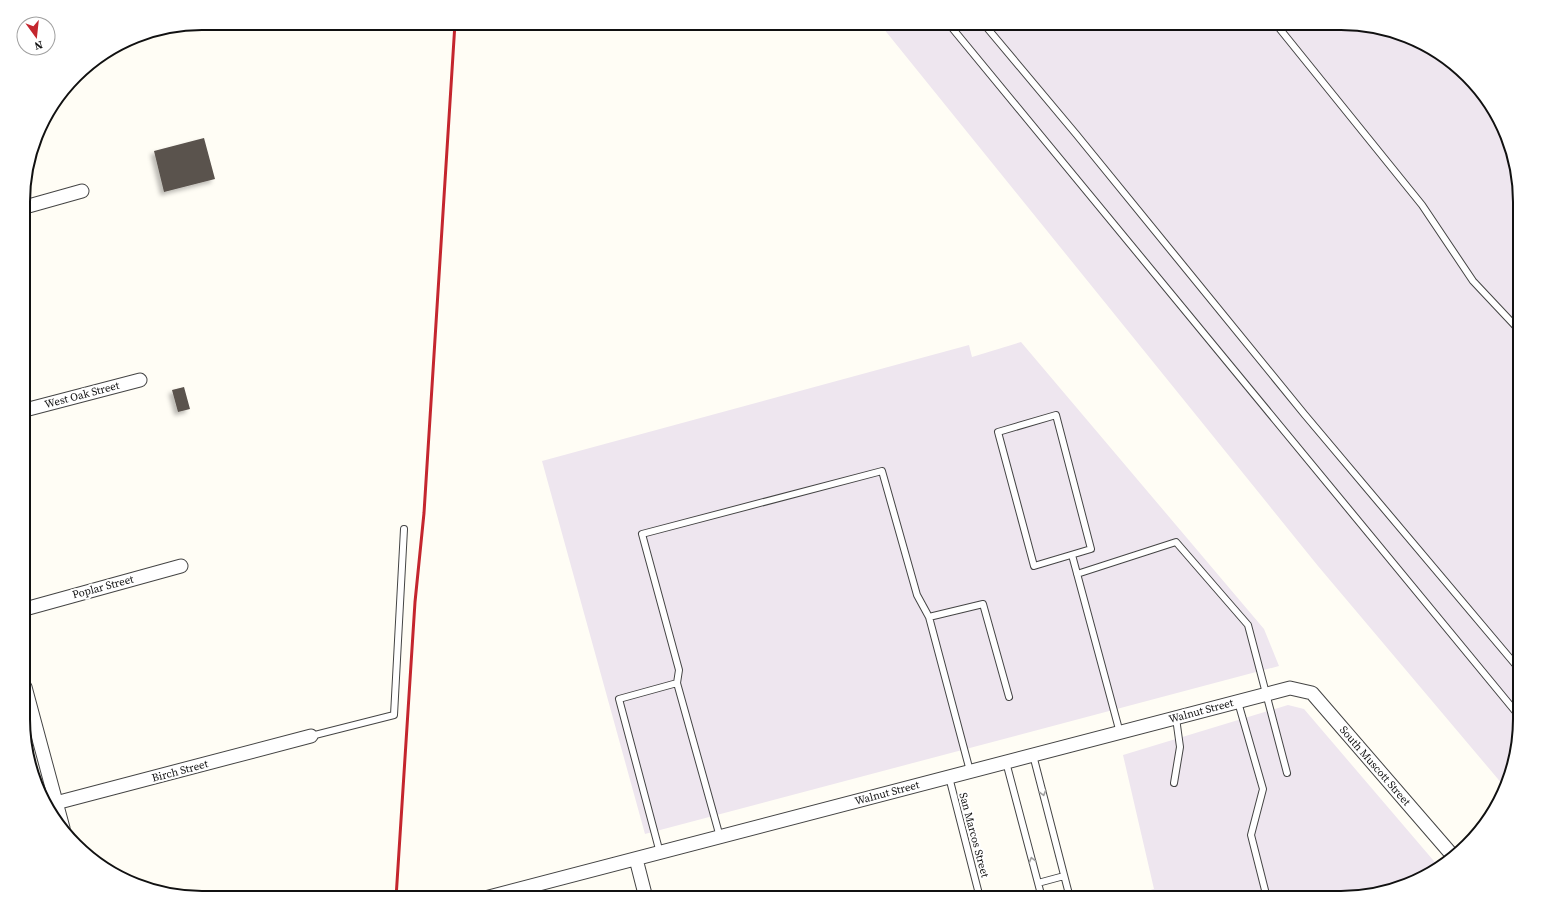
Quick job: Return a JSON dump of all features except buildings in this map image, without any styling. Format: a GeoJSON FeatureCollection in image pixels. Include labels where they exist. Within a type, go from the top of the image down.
{"type":"FeatureCollection","features":[{"type":"Feature","properties":{"kind":"street"},"geometry":{"type":"LineString","coordinates":[[30,205],[82,191]]}},
{"type":"Feature","properties":{"kind":"street","name":"West Oak Street"},"geometry":{"type":"LineString","coordinates":[[30,408],[140,380]]}},
{"type":"Feature","properties":{"kind":"street","name":"Poplar Street"},"geometry":{"type":"LineString","coordinates":[[30,607],[181,566]]}},
{"type":"Feature","properties":{"kind":"street","name":"Walnut Street"},"geometry":{"type":"LineString","coordinates":[[512,891],[1290,688]]}},
{"type":"Feature","properties":{"kind":"street","name":"South Muscott Street"},"geometry":{"type":"LineString","coordinates":[[1290,688],[1312,693],[1449,852]]}},
{"type":"Feature","properties":{"kind":"street"},"geometry":{"type":"LineString","coordinates":[[30,711],[53,804]]}},
{"type":"Feature","properties":{"kind":"street","name":"Birch Street"},"geometry":{"type":"LineString","coordinates":[[53,804],[311,736]]}},
{"type":"Feature","properties":{"kind":"street"},"geometry":{"type":"LineString","coordinates":[[636,859],[644,891]]}},
{"type":"Feature","properties":{"kind":"lane"},"geometry":{"type":"LineString","coordinates":[[954,30],[1513,709]]}},
{"type":"Feature","properties":{"kind":"lane"},"geometry":{"type":"LineString","coordinates":[[989,30],[1076,134],[1305,415],[1513,662]]}},
{"type":"Feature","properties":{"kind":"lane"},"geometry":{"type":"LineString","coordinates":[[1281,30],[1422,205],[1473,281],[1513,324]]}},
{"type":"Feature","properties":{"kind":"lane"},"geometry":{"type":"LineString","coordinates":[[1056,416],[1091,549],[1072,555],[1034,566],[998,432],[1056,416]]}},
{"type":"Feature","properties":{"kind":"lane"},"geometry":{"type":"LineString","coordinates":[[720,837],[678,683],[680,670],[642,534],[882,471],[917,595],[929,617],[970,772]]}},
{"type":"Feature","properties":{"kind":"lane"},"geometry":{"type":"LineString","coordinates":[[311,736],[394,715],[404,529]]}},
{"type":"Feature","properties":{"kind":"lane"},"geometry":{"type":"LineString","coordinates":[[1077,574],[1176,542],[1248,625],[1287,773]]}},
{"type":"Feature","properties":{"kind":"lane"},"geometry":{"type":"LineString","coordinates":[[1072,555],[1120,733]]}},
{"type":"Feature","properties":{"kind":"lane"},"geometry":{"type":"LineString","coordinates":[[929,617],[983,604],[1009,697]]}},
{"type":"Feature","properties":{"kind":"lane"},"geometry":{"type":"LineString","coordinates":[[660,853],[620,699],[678,683]]}},
{"type":"Feature","properties":{"kind":"lane"},"geometry":{"type":"LineString","coordinates":[[1238,702],[1263,789],[1251,835],[1265,891]]}},
{"type":"Feature","properties":{"kind":"lane"},"geometry":{"type":"LineString","coordinates":[[1174,783],[1180,747],[1176,718]]}},
{"type":"Feature","properties":{"kind":"lane"},"geometry":{"type":"LineString","coordinates":[[1033,755],[1068,891]]}},
{"type":"Feature","properties":{"kind":"lane"},"geometry":{"type":"LineString","coordinates":[[1006,762],[1040,891]]}},
{"type":"Feature","properties":{"kind":"lane","name":"San Marcos Street"},"geometry":{"type":"LineString","coordinates":[[949,777],[978,891]]}},
{"type":"Feature","properties":{"kind":"lane"},"geometry":{"type":"LineString","coordinates":[[1038,883],[1064,876]]}},
{"type":"Feature","properties":{"kind":"shaded area"},"geometry":{"type":"Polygon","coordinates":[[[885,30],[1363,31],[1396,39],[1427,53],[1463,80],[1477,97],[1490,116],[1500,136],[1510,169],[1513,191],[1513,730],[1510,752],[1501,783],[1318,566],[885,30]]]}},
{"type":"Feature","properties":{"kind":"shaded area"},"geometry":{"type":"Polygon","coordinates":[[[1021,342],[1264,629],[1279,666],[645,834],[542,461],[969,345],[972,357],[1021,342]]]}},
{"type":"Feature","properties":{"kind":"shaded area"},"geometry":{"type":"Polygon","coordinates":[[[1288,705],[1304,709],[1435,863],[1407,878],[1363,890],[1147,891],[1154,889],[1123,755],[1288,705]]]}},
{"type":"Feature","properties":{"kind":"railway"},"geometry":{"type":"LineString","coordinates":[[396,891],[415,602],[424,513],[455,30]]}}]}
